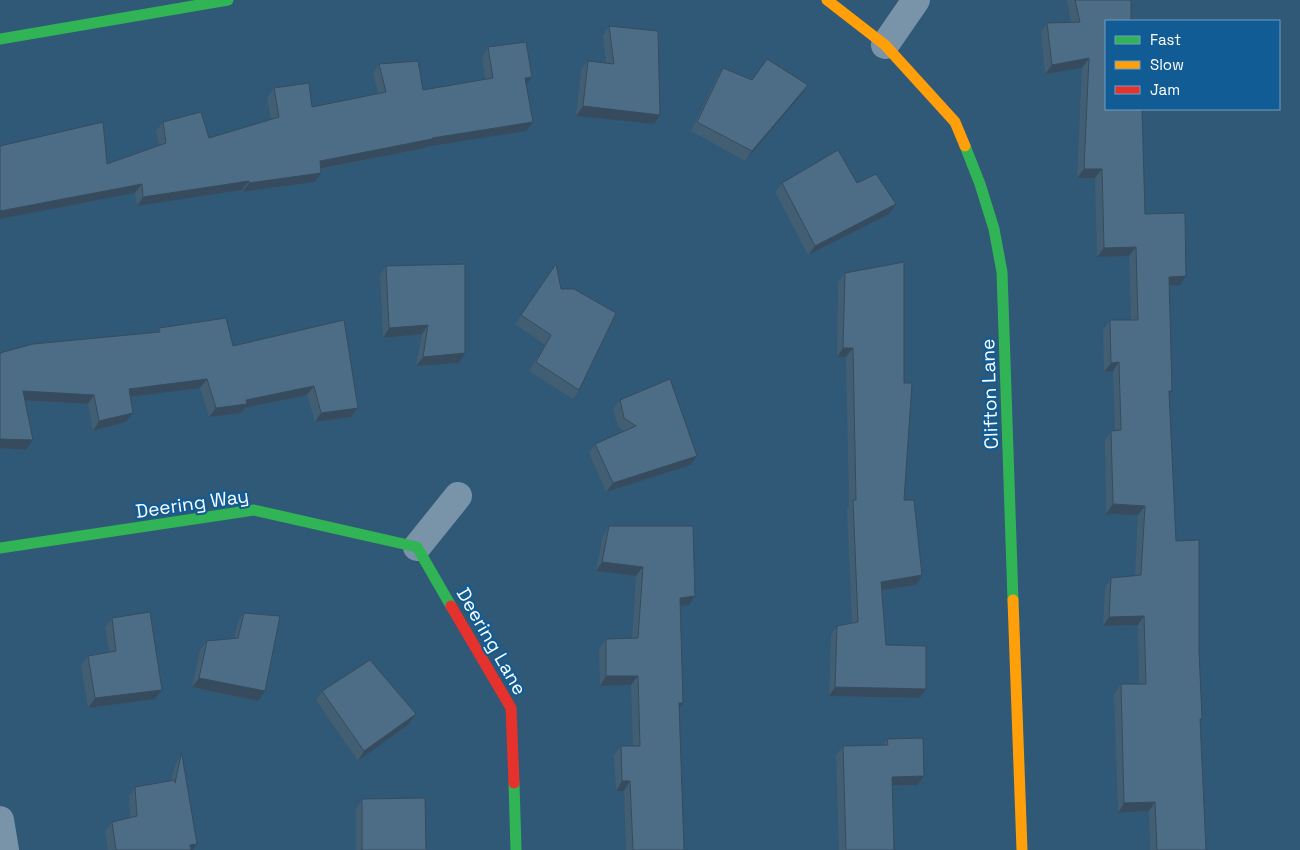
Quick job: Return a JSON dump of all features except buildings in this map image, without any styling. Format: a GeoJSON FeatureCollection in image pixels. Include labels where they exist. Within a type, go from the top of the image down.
{"type":"FeatureCollection","features":[{"type":"Feature","properties":{"kind":"street"},"geometry":{"type":"LineString","coordinates":[[0,39],[228,0]]}},
{"type":"Feature","properties":{"kind":"street","name":"Clifton Lane"},"geometry":{"type":"LineString","coordinates":[[827,0],[885,45],[956,122],[980,184],[994,229],[1002,272],[1022,850]]}},
{"type":"Feature","properties":{"kind":"street"},"geometry":{"type":"LineString","coordinates":[[885,45],[916,0]]}},
{"type":"Feature","properties":{"kind":"street"},"geometry":{"type":"LineString","coordinates":[[417,547],[458,496]]}},
{"type":"Feature","properties":{"kind":"street","name":"Deering Way"},"geometry":{"type":"LineString","coordinates":[[0,548],[254,510],[417,547]]}},
{"type":"Feature","properties":{"kind":"street","name":"Deering Lane"},"geometry":{"type":"LineString","coordinates":[[417,547],[511,708],[516,850]]}},
{"type":"Feature","properties":{"kind":"street"},"geometry":{"type":"LineString","coordinates":[[0,820],[5,850]]}},
{"type":"Feature","properties":{"kind":"traffic: fast"},"geometry":{"type":"LineString","coordinates":[[0,39],[228,0]]}},
{"type":"Feature","properties":{"kind":"traffic: fast"},"geometry":{"type":"LineString","coordinates":[[965,146],[980,184],[994,229],[1002,272],[1013,600]]}},
{"type":"Feature","properties":{"kind":"traffic: fast"},"geometry":{"type":"LineString","coordinates":[[0,548],[254,510],[417,547],[451,606]]}},
{"type":"Feature","properties":{"kind":"traffic: fast"},"geometry":{"type":"LineString","coordinates":[[514,783],[516,850]]}},
{"type":"Feature","properties":{"kind":"traffic: slow"},"geometry":{"type":"LineString","coordinates":[[827,0],[885,45],[955,122],[965,146]]}},
{"type":"Feature","properties":{"kind":"traffic: slow"},"geometry":{"type":"LineString","coordinates":[[1013,600],[1022,850]]}},
{"type":"Feature","properties":{"kind":"traffic: jam"},"geometry":{"type":"LineString","coordinates":[[451,606],[511,708],[514,783]]}}]}
